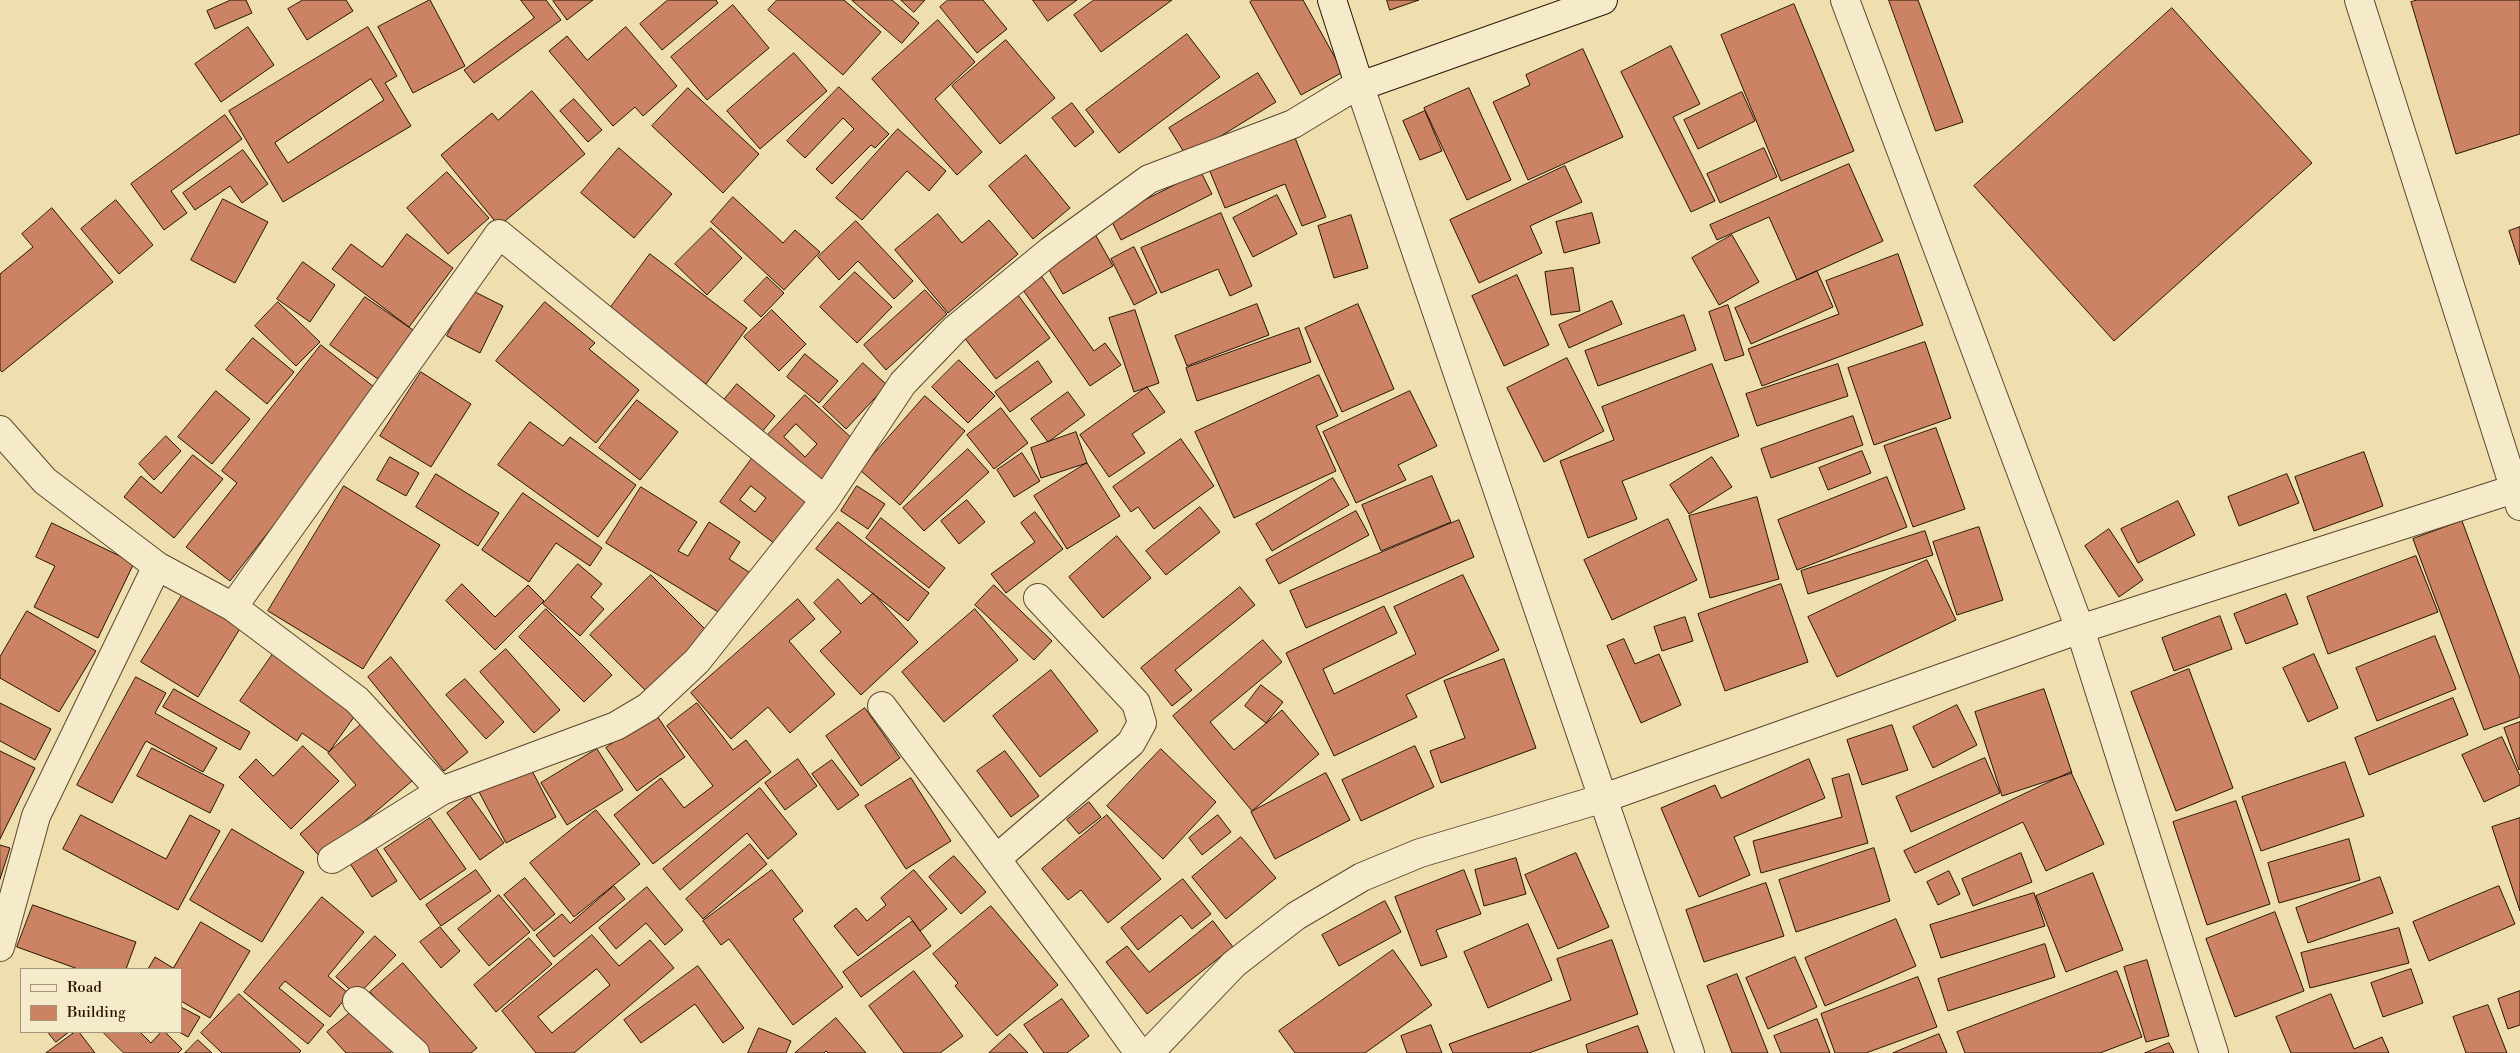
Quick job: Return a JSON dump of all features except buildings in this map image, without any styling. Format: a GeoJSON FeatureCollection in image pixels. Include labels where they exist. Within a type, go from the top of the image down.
{"type":"FeatureCollection","features":[{"type":"Feature","properties":{"kind":"street"},"geometry":{"type":"LineString","coordinates":[[1332,0],[1690,1053]]}},
{"type":"Feature","properties":{"kind":"street"},"geometry":{"type":"LineString","coordinates":[[332,859],[441,791],[616,726],[648,707],[697,661],[824,500],[903,383],[955,330],[1050,251],[1149,179],[1293,124],[1359,84],[1372,82],[1603,0]]}},
{"type":"Feature","properties":{"kind":"street"},"geometry":{"type":"LineString","coordinates":[[1845,0],[2080,629],[2214,1053]]}},
{"type":"Feature","properties":{"kind":"street"},"geometry":{"type":"LineString","coordinates":[[1149,1053],[1234,964],[1296,916],[1362,877],[1420,853],[1604,798],[2080,629],[2517,498],[2358,0]]}},
{"type":"Feature","properties":{"kind":"street"},"geometry":{"type":"LineString","coordinates":[[233,607],[499,234],[824,500]]}},
{"type":"Feature","properties":{"kind":"street"},"geometry":{"type":"LineString","coordinates":[[0,430],[44,481],[157,566],[233,607],[357,700],[441,791]]}},
{"type":"Feature","properties":{"kind":"street"},"geometry":{"type":"LineString","coordinates":[[0,947],[36,816],[157,566]]}},
{"type":"Feature","properties":{"kind":"street"},"geometry":{"type":"LineString","coordinates":[[996,859],[1131,743],[1142,723],[1136,703],[1038,598]]}},
{"type":"Feature","properties":{"kind":"street"},"geometry":{"type":"LineString","coordinates":[[882,706],[1139,1053]]}},
{"type":"Feature","properties":{"kind":"street"},"geometry":{"type":"LineString","coordinates":[[357,1000],[415,1053]]}}]}
